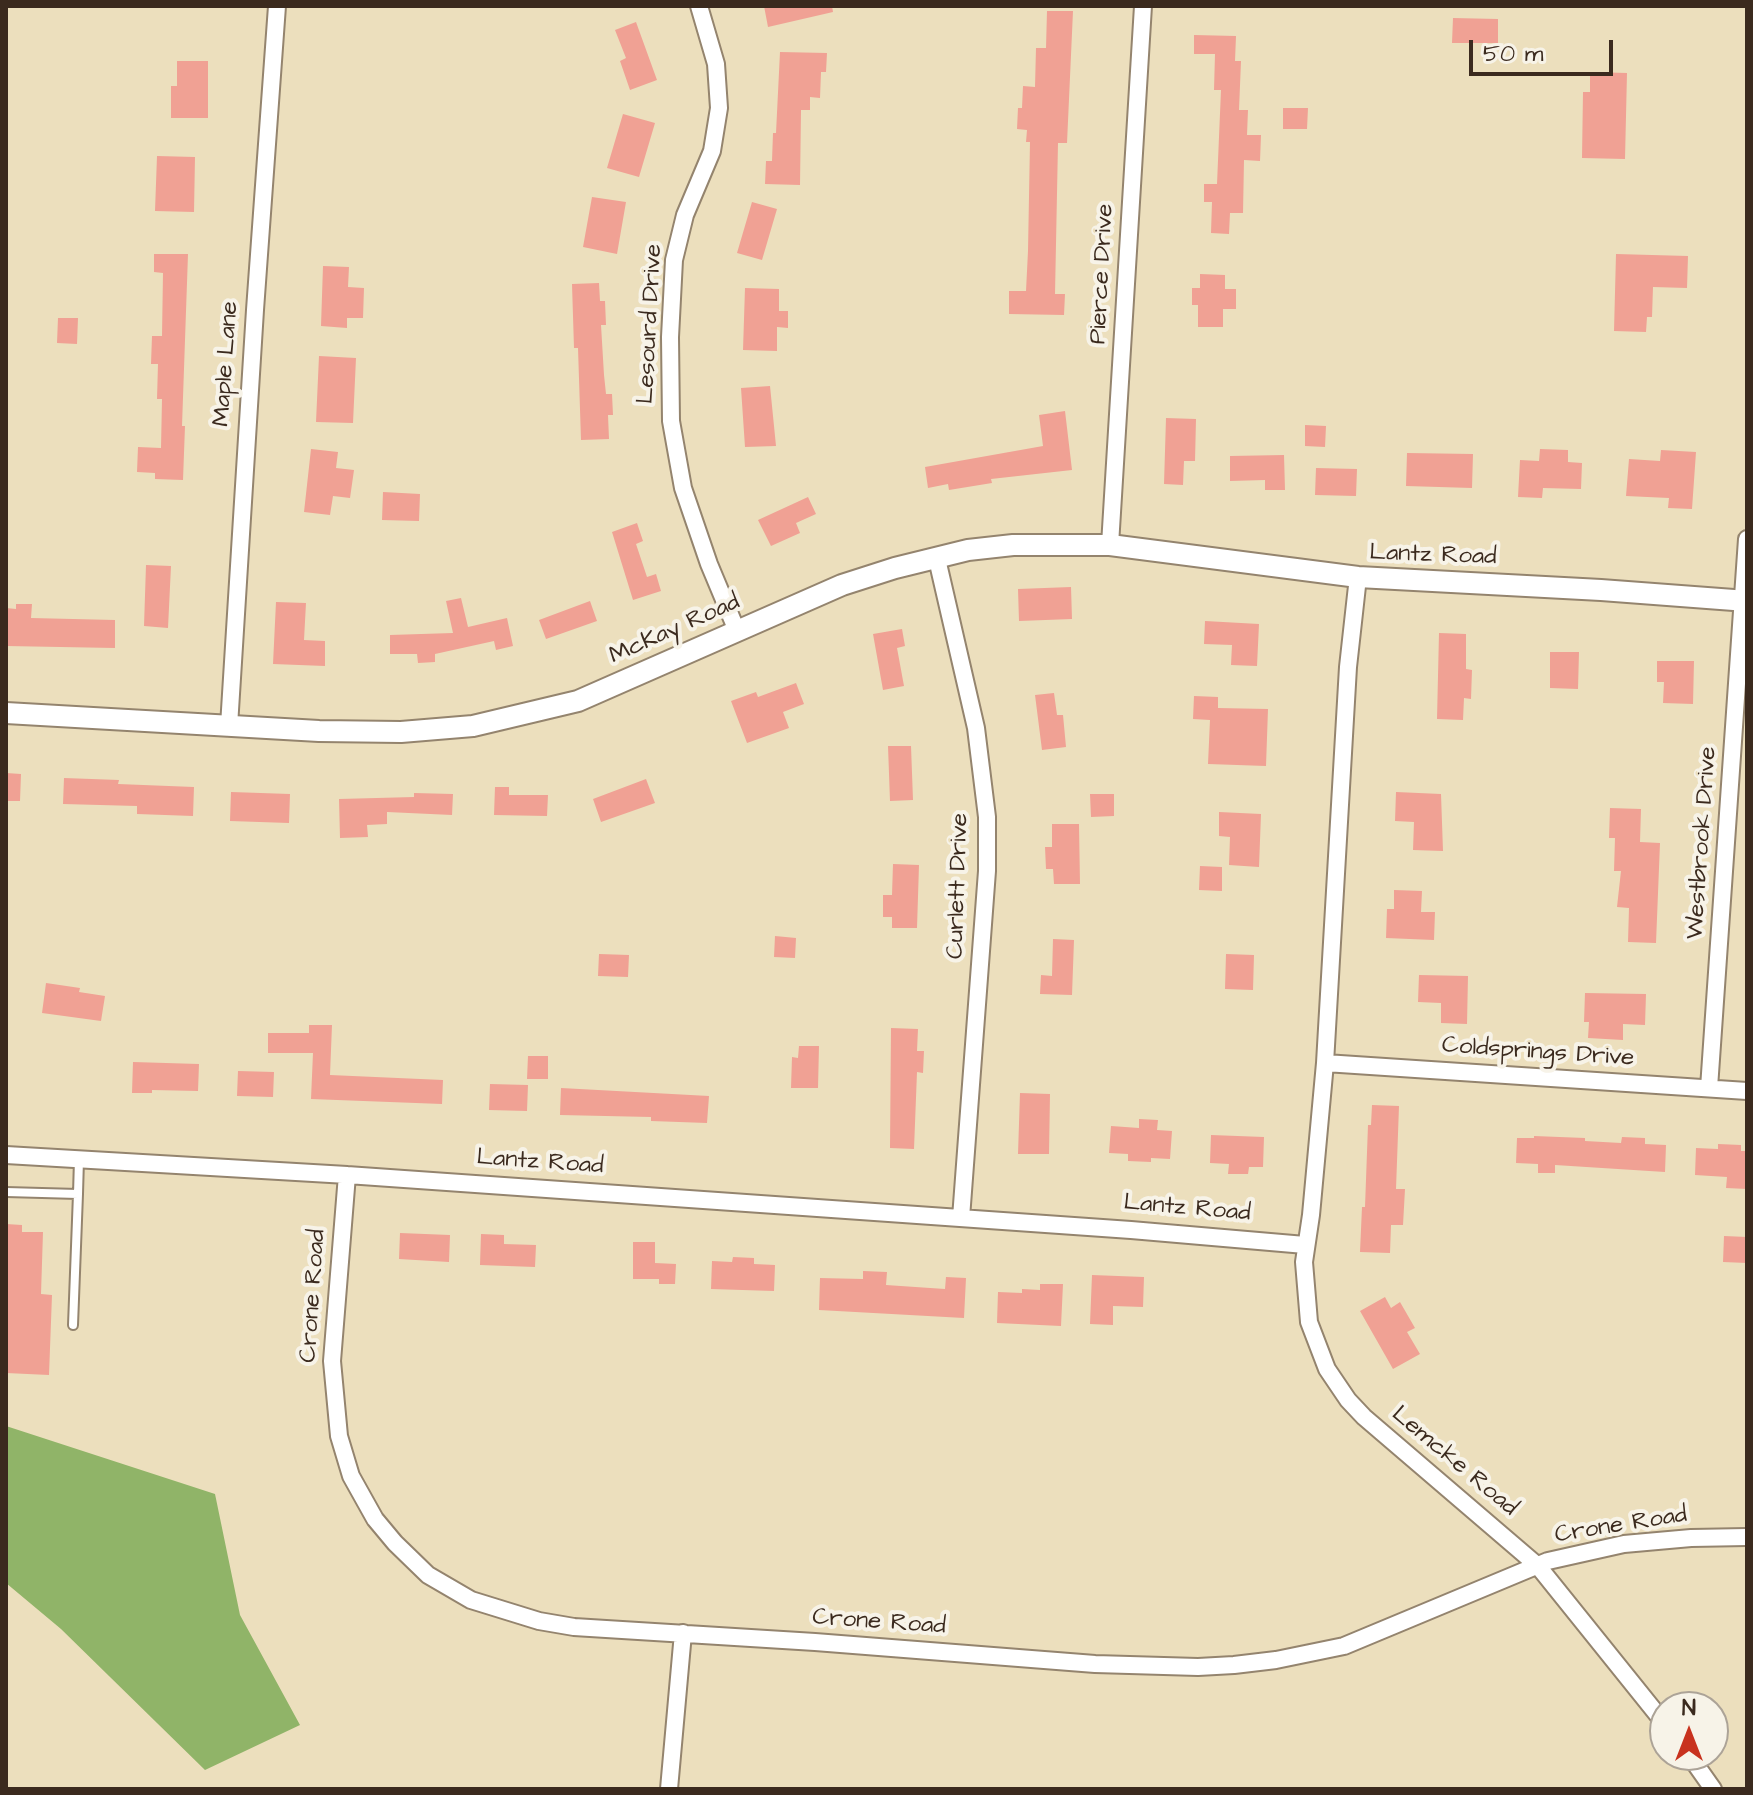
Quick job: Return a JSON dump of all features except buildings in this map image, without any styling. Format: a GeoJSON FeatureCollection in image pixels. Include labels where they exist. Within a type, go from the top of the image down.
{"type":"FeatureCollection","features":[{"type":"Feature","properties":{"kind":"street","name":"Maple Lane"},"geometry":{"type":"LineString","coordinates":[[229,726],[277,6]]}},
{"type":"Feature","properties":{"kind":"street","name":"Pierce Drive"},"geometry":{"type":"LineString","coordinates":[[1110,545],[1143,6]]}},
{"type":"Feature","properties":{"kind":"street","name":"Lesourd Drive"},"geometry":{"type":"LineString","coordinates":[[697,10],[716,64],[719,108],[712,151],[685,215],[674,260],[671,421],[683,488],[709,564],[737,631]]}},
{"type":"Feature","properties":{"kind":"street","name":"Westbrook Drive"},"geometry":{"type":"LineString","coordinates":[[1709,1088],[1746,601],[1747,539]]}},
{"type":"Feature","properties":{"kind":"street","name":"McKay Road"},"geometry":{"type":"LineString","coordinates":[[6,713],[319,731],[401,732],[473,726],[578,701],[842,585],[968,550],[1013,545],[1110,545],[1358,577]]}},
{"type":"Feature","properties":{"kind":"street","name":"Curlett Drive"},"geometry":{"type":"LineString","coordinates":[[937,559],[976,728],[987,817],[987,871],[961,1218]]}},
{"type":"Feature","properties":{"kind":"street","name":"Lantz Road"},"geometry":{"type":"LineString","coordinates":[[6,1155],[347,1175],[1305,1245],[1311,1215],[1325,1063],[1348,667],[1358,577],[1746,601]]}},
{"type":"Feature","properties":{"kind":"street","name":"Coldsprings Drive"},"geometry":{"type":"LineString","coordinates":[[1325,1063],[1747,1091]]}},
{"type":"Feature","properties":{"kind":"street","name":"Crone Road"},"geometry":{"type":"LineString","coordinates":[[347,1175],[332,1361],[333,1388],[344,1455],[351,1476],[375,1519],[410,1560],[471,1600],[539,1621],[574,1627],[1095,1664],[1234,1665],[1344,1646],[1538,1566],[1624,1544],[1747,1537]]}},
{"type":"Feature","properties":{"kind":"street","name":"Lemcke Road"},"geometry":{"type":"LineString","coordinates":[[1305,1245],[1305,1292],[1314,1338],[1327,1369],[1348,1400],[1538,1566],[1649,1704]]}},
{"type":"Feature","properties":{"kind":"street"},"geometry":{"type":"LineString","coordinates":[[669,1789],[683,1633]]}},
{"type":"Feature","properties":{"kind":"street"},"geometry":{"type":"LineString","coordinates":[[1700,1771],[1713,1789]]}},
{"type":"Feature","properties":{"kind":"lane"},"geometry":{"type":"LineString","coordinates":[[73,1325],[79,1159]]}},
{"type":"Feature","properties":{"kind":"lane"},"geometry":{"type":"LineString","coordinates":[[6,1192],[78,1194]]}},
{"type":"Feature","properties":{"kind":"green space"},"geometry":{"type":"Polygon","coordinates":[[[6,1426],[215,1494],[240,1615],[300,1725],[205,1770],[61,1629],[6,1583],[6,1426]]]}}]}
